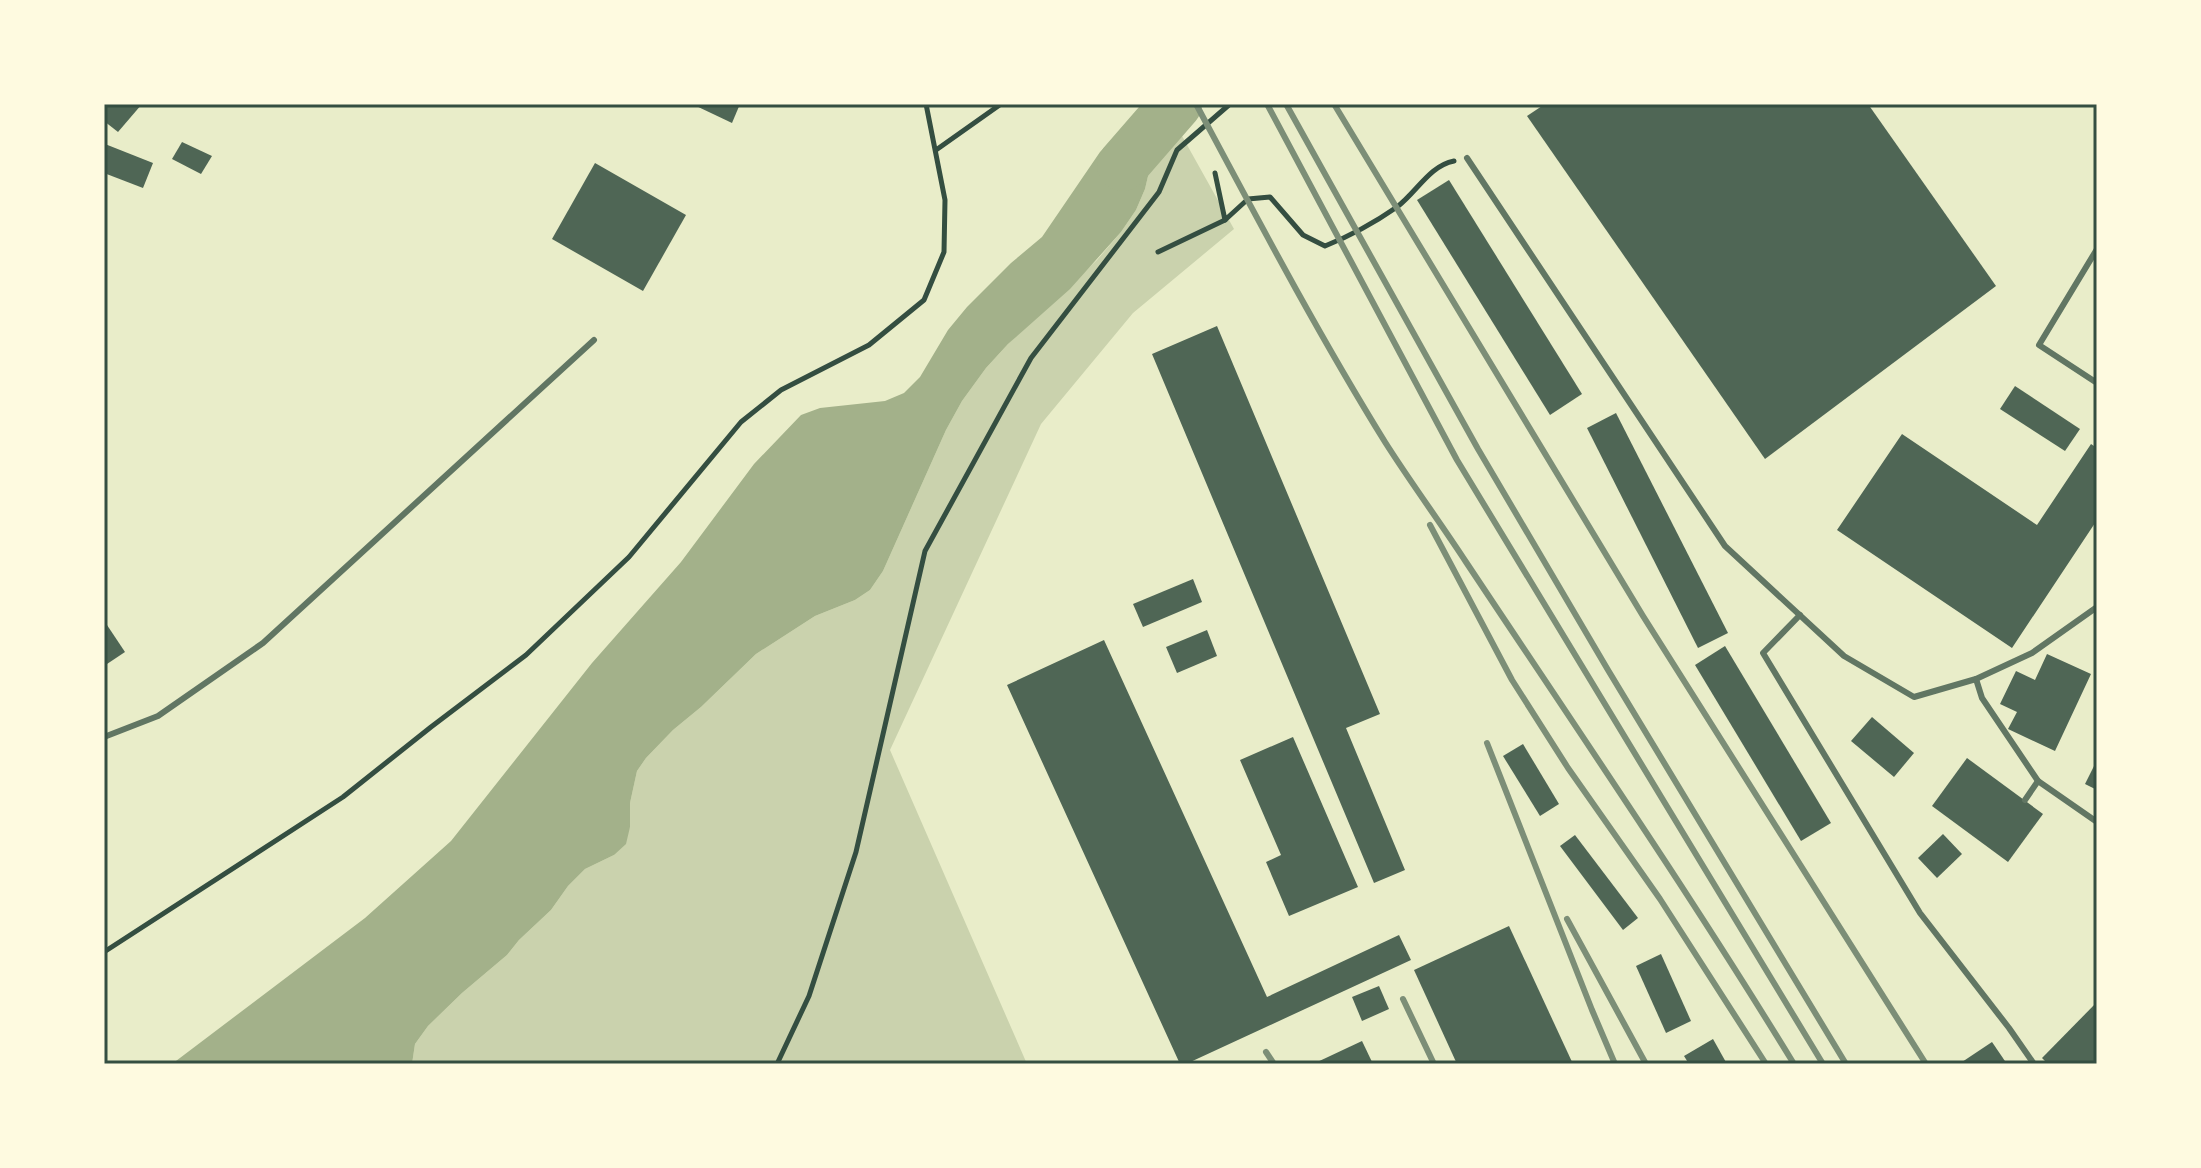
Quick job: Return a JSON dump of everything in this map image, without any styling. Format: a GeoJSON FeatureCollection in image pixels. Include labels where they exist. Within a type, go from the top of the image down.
{"type":"FeatureCollection","features":[{"type":"Feature","properties":{"kind":"lane"},"geometry":{"type":"LineString","coordinates":[[1467,158],[1725,546],[1844,656],[1914,697],[1976,679],[2032,653],[2097,607]]}},
{"type":"Feature","properties":{"kind":"lane"},"geometry":{"type":"LineString","coordinates":[[2097,249],[2039,345],[2097,383]]}},
{"type":"Feature","properties":{"kind":"lane"},"geometry":{"type":"LineString","coordinates":[[104,737],[158,716],[263,643],[594,340]]}},
{"type":"Feature","properties":{"kind":"lane"},"geometry":{"type":"LineString","coordinates":[[1800,615],[1763,653],[1920,913],[2034,1064]]}},
{"type":"Feature","properties":{"kind":"lane"},"geometry":{"type":"LineString","coordinates":[[1976,679],[1982,698],[2038,781],[2097,822]]}},
{"type":"Feature","properties":{"kind":"lane"},"geometry":{"type":"LineString","coordinates":[[2025,800],[2038,781]]}},
{"type":"Feature","properties":{"kind":"path"},"geometry":{"type":"LineString","coordinates":[[104,952],[343,797],[526,655],[629,557],[741,422],[781,390],[869,345],[924,300],[944,252],[945,200],[926,104]]}},
{"type":"Feature","properties":{"kind":"path"},"geometry":{"type":"LineString","coordinates":[[936,150],[1001,104]]}},
{"type":"Feature","properties":{"kind":"path"},"geometry":{"type":"LineString","coordinates":[[777,1064],[809,996],[856,852],[925,551],[1031,358],[1159,192],[1177,150],[1230,104]]}},
{"type":"Feature","properties":{"kind":"path"},"geometry":{"type":"LineString","coordinates":[[1158,252],[1225,220],[1248,199],[1270,197],[1303,235],[1325,246],[1358,232],[1396,207],[1443,163],[1467,158]]}},
{"type":"Feature","properties":{"kind":"path"},"geometry":{"type":"LineString","coordinates":[[1215,173],[1225,220]]}},
{"type":"Feature","properties":{"kind":"shaded area"},"geometry":{"type":"Polygon","coordinates":[[[1149,104],[1166,104],[1177,127],[1159,145],[1152,159],[1136,210],[1121,232],[1070,289],[1008,344],[986,368],[962,401],[883,571],[870,590],[855,600],[815,616],[756,654],[673,730],[637,771],[626,844],[614,855],[585,869],[507,955],[428,1026],[415,1044],[412,1064],[172,1064],[365,918],[451,841],[592,663],[681,562],[754,464],[801,415],[820,408],[885,401],[904,393],[920,377],[948,330],[967,307],[1042,237],[1100,152],[1149,104]]]}},
{"type":"Feature","properties":{"kind":"shaded area"},"geometry":{"type":"Polygon","coordinates":[[[1177,127],[1234,229],[1133,313],[1041,424],[890,750],[1027,1064],[412,1064],[415,1044],[428,1026],[507,955],[585,869],[614,855],[630,827],[630,803],[637,771],[673,730],[756,654],[815,616],[855,600],[870,590],[883,571],[962,401],[1008,344],[1097,260],[1121,232],[1136,210],[1159,145],[1177,127]]]}},
{"type":"Feature","properties":{"kind":"building"},"geometry":{"type":"Polygon","coordinates":[[[104,104],[142,104],[118,132],[104,121],[104,104]]]}},
{"type":"Feature","properties":{"kind":"building"},"geometry":{"type":"Polygon","coordinates":[[[692,104],[740,104],[732,123],[692,104]]]}},
{"type":"Feature","properties":{"kind":"building"},"geometry":{"type":"Polygon","coordinates":[[[1545,104],[1868,104],[1996,286],[1765,459],[1527,116],[1545,104]]]}},
{"type":"Feature","properties":{"kind":"building"},"geometry":{"type":"Polygon","coordinates":[[[182,142],[212,156],[201,174],[172,159],[182,142]]]}},
{"type":"Feature","properties":{"kind":"building"},"geometry":{"type":"Polygon","coordinates":[[[105,144],[153,163],[143,188],[104,173],[105,144]]]}},
{"type":"Feature","properties":{"kind":"building"},"geometry":{"type":"Polygon","coordinates":[[[595,163],[686,215],[643,291],[552,239],[595,163]]]}},
{"type":"Feature","properties":{"kind":"building"},"geometry":{"type":"Polygon","coordinates":[[[1449,180],[1582,394],[1550,415],[1417,200],[1449,180]]]}},
{"type":"Feature","properties":{"kind":"building"},"geometry":{"type":"Polygon","coordinates":[[[1217,326],[1380,714],[1346,728],[1405,870],[1374,883],[1152,354],[1217,326]]]}},
{"type":"Feature","properties":{"kind":"building"},"geometry":{"type":"Polygon","coordinates":[[[2015,386],[2080,429],[2065,451],[2000,409],[2015,386]]]}},
{"type":"Feature","properties":{"kind":"building"},"geometry":{"type":"Polygon","coordinates":[[[1616,413],[1728,633],[1698,648],[1587,428],[1616,413]]]}},
{"type":"Feature","properties":{"kind":"building"},"geometry":{"type":"Polygon","coordinates":[[[1902,434],[2037,525],[2091,444],[2097,448],[2097,520],[2012,648],[1837,530],[1902,434]]]}},
{"type":"Feature","properties":{"kind":"building"},"geometry":{"type":"Polygon","coordinates":[[[1193,579],[1202,602],[1143,627],[1133,604],[1193,579]]]}},
{"type":"Feature","properties":{"kind":"building"},"geometry":{"type":"Polygon","coordinates":[[[107,625],[125,652],[104,666],[104,627],[107,625]]]}},
{"type":"Feature","properties":{"kind":"building"},"geometry":{"type":"Polygon","coordinates":[[[1207,630],[1217,656],[1177,673],[1166,647],[1207,630]]]}},
{"type":"Feature","properties":{"kind":"building"},"geometry":{"type":"Polygon","coordinates":[[[1104,640],[1267,997],[1399,935],[1411,960],[1186,1064],[1180,1064],[1007,685],[1104,640]]]}},
{"type":"Feature","properties":{"kind":"building"},"geometry":{"type":"Polygon","coordinates":[[[1725,646],[1831,823],[1801,841],[1695,665],[1725,646]]]}},
{"type":"Feature","properties":{"kind":"building"},"geometry":{"type":"Polygon","coordinates":[[[2047,654],[2091,674],[2055,751],[2008,729],[2017,712],[2000,704],[2016,671],[2035,680],[2047,654]]]}},
{"type":"Feature","properties":{"kind":"building"},"geometry":{"type":"Polygon","coordinates":[[[1872,717],[1914,753],[1894,777],[1851,741],[1872,717]]]}},
{"type":"Feature","properties":{"kind":"building"},"geometry":{"type":"Polygon","coordinates":[[[1293,737],[1358,887],[1289,916],[1266,862],[1281,855],[1240,760],[1293,737]]]}},
{"type":"Feature","properties":{"kind":"building"},"geometry":{"type":"Polygon","coordinates":[[[1523,744],[1559,804],[1540,816],[1503,756],[1523,744]]]}},
{"type":"Feature","properties":{"kind":"building"},"geometry":{"type":"Polygon","coordinates":[[[1967,758],[2043,814],[2008,862],[1932,806],[1967,758]]]}},
{"type":"Feature","properties":{"kind":"building"},"geometry":{"type":"Polygon","coordinates":[[[2097,760],[2097,790],[2085,784],[2097,760]]]}},
{"type":"Feature","properties":{"kind":"building"},"geometry":{"type":"Polygon","coordinates":[[[1943,834],[1962,854],[1937,878],[1918,858],[1943,834]]]}},
{"type":"Feature","properties":{"kind":"building"},"geometry":{"type":"Polygon","coordinates":[[[1575,835],[1638,918],[1623,930],[1560,846],[1575,835]]]}},
{"type":"Feature","properties":{"kind":"building"},"geometry":{"type":"Polygon","coordinates":[[[1509,926],[1573,1064],[1457,1064],[1414,970],[1509,926]]]}},
{"type":"Feature","properties":{"kind":"building"},"geometry":{"type":"Polygon","coordinates":[[[1661,954],[1691,1021],[1666,1033],[1636,966],[1661,954]]]}},
{"type":"Feature","properties":{"kind":"building"},"geometry":{"type":"Polygon","coordinates":[[[1379,986],[1389,1009],[1362,1021],[1352,997],[1379,986]]]}},
{"type":"Feature","properties":{"kind":"building"},"geometry":{"type":"Polygon","coordinates":[[[2097,1002],[2097,1064],[2048,1064],[2042,1058],[2097,1002]]]}},
{"type":"Feature","properties":{"kind":"building"},"geometry":{"type":"Polygon","coordinates":[[[1713,1039],[1727,1064],[1689,1064],[1684,1056],[1713,1039]]]}},
{"type":"Feature","properties":{"kind":"building"},"geometry":{"type":"Polygon","coordinates":[[[1362,1041],[1373,1064],[1313,1064],[1362,1041]]]}},
{"type":"Feature","properties":{"kind":"building"},"geometry":{"type":"Polygon","coordinates":[[[1992,1042],[2007,1064],[1959,1064],[1992,1042]]]}},
{"type":"Feature","properties":{"kind":"waterway"},"geometry":{"type":"LineString","coordinates":[[1123,165],[1176,104]]}},
{"type":"Feature","properties":{"kind":"railway"},"geometry":{"type":"LineString","coordinates":[[1196,104],[1311,317],[1385,442],[1633,812],[1794,1064]]}},
{"type":"Feature","properties":{"kind":"railway"},"geometry":{"type":"LineString","coordinates":[[1267,104],[1457,460],[1823,1064]]}},
{"type":"Feature","properties":{"kind":"railway"},"geometry":{"type":"LineString","coordinates":[[1286,104],[1478,449],[1846,1064]]}},
{"type":"Feature","properties":{"kind":"railway"},"geometry":{"type":"LineString","coordinates":[[1334,104],[1643,616],[1926,1064]]}},
{"type":"Feature","properties":{"kind":"railway"},"geometry":{"type":"LineString","coordinates":[[1430,525],[1512,680],[1568,768],[1660,899],[1766,1064]]}},
{"type":"Feature","properties":{"kind":"railway"},"geometry":{"type":"LineString","coordinates":[[1487,743],[1615,1064]]}},
{"type":"Feature","properties":{"kind":"railway"},"geometry":{"type":"LineString","coordinates":[[1567,919],[1646,1064]]}},
{"type":"Feature","properties":{"kind":"railway"},"geometry":{"type":"LineString","coordinates":[[1403,999],[1434,1064]]}},
{"type":"Feature","properties":{"kind":"railway"},"geometry":{"type":"LineString","coordinates":[[1266,1052],[1274,1064]]}}]}
